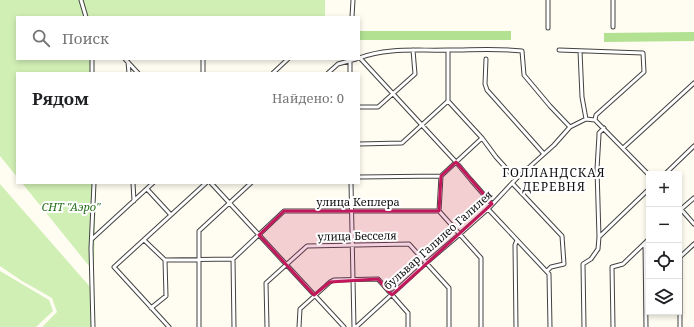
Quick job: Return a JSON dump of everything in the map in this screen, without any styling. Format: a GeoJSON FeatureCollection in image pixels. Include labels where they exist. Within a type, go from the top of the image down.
{"type":"FeatureCollection","features":[{"type":"Feature","properties":{"kind":"street"},"geometry":{"type":"LineString","coordinates":[[81,0],[86,16]]}},
{"type":"Feature","properties":{"kind":"street"},"geometry":{"type":"LineString","coordinates":[[352,16],[353,0]]}},
{"type":"Feature","properties":{"kind":"street"},"geometry":{"type":"LineString","coordinates":[[548,0],[548,28]]}},
{"type":"Feature","properties":{"kind":"street"},"geometry":{"type":"LineString","coordinates":[[613,0],[613,27]]}},
{"type":"Feature","properties":{"kind":"street"},"geometry":{"type":"LineString","coordinates":[[360,57],[380,52],[413,50],[486,48],[522,51],[524,75],[570,127]]}},
{"type":"Feature","properties":{"kind":"street"},"geometry":{"type":"LineString","coordinates":[[360,107],[378,107],[415,74],[413,50]]}},
{"type":"Feature","properties":{"kind":"street"},"geometry":{"type":"LineString","coordinates":[[448,50],[448,101],[482,138],[496,157],[516,179]]}},
{"type":"Feature","properties":{"kind":"street"},"geometry":{"type":"LineString","coordinates":[[560,50],[643,53],[644,72],[596,115],[595,120]]}},
{"type":"Feature","properties":{"kind":"street"},"geometry":{"type":"LineString","coordinates":[[580,51],[581,91],[586,119],[595,120],[646,172]]}},
{"type":"Feature","properties":{"kind":"street"},"geometry":{"type":"LineString","coordinates":[[486,59],[485,84],[487,90],[544,154]]}},
{"type":"Feature","properties":{"kind":"street"},"geometry":{"type":"LineString","coordinates":[[92,60],[92,72]]}},
{"type":"Feature","properties":{"kind":"street"},"geometry":{"type":"LineString","coordinates":[[203,60],[203,72]]}},
{"type":"Feature","properties":{"kind":"street"},"geometry":{"type":"LineString","coordinates":[[274,72],[287,60]]}},
{"type":"Feature","properties":{"kind":"street"},"geometry":{"type":"LineString","coordinates":[[360,60],[422,124],[492,204]]}},
{"type":"Feature","properties":{"kind":"street"},"geometry":{"type":"LineString","coordinates":[[127,61],[129,72]]}},
{"type":"Feature","properties":{"kind":"street"},"geometry":{"type":"LineString","coordinates":[[127,61],[137,72]]}},
{"type":"Feature","properties":{"kind":"street"},"geometry":{"type":"LineString","coordinates":[[329,72],[338,64],[350,61],[350,72]]}},
{"type":"Feature","properties":{"kind":"street"},"geometry":{"type":"LineString","coordinates":[[623,148],[694,82]]}},
{"type":"Feature","properties":{"kind":"street"},"geometry":{"type":"LineString","coordinates":[[360,144],[402,143],[448,101]]}},
{"type":"Feature","properties":{"kind":"street","name":"бульвар Галилео Галилея"},"geometry":{"type":"LineString","coordinates":[[355,327],[488,209],[516,179],[554,145],[570,127],[586,119]]}},
{"type":"Feature","properties":{"kind":"street"},"geometry":{"type":"LineString","coordinates":[[584,327],[583,264],[591,258],[598,249],[599,133],[604,128]]}},
{"type":"Feature","properties":{"kind":"street"},"geometry":{"type":"LineString","coordinates":[[360,178],[441,176],[482,138]]}},
{"type":"Feature","properties":{"kind":"street"},"geometry":{"type":"LineString","coordinates":[[668,171],[694,146]]}},
{"type":"Feature","properties":{"kind":"street"},"geometry":{"type":"LineString","coordinates":[[441,176],[439,211],[480,258],[481,327]]}},
{"type":"Feature","properties":{"kind":"street"},"geometry":{"type":"LineString","coordinates":[[93,327],[92,239],[94,184]]}},
{"type":"Feature","properties":{"kind":"street"},"geometry":{"type":"LineString","coordinates":[[133,184],[134,201]]}},
{"type":"Feature","properties":{"kind":"street"},"geometry":{"type":"LineString","coordinates":[[92,239],[152,184]]}},
{"type":"Feature","properties":{"kind":"street"},"geometry":{"type":"LineString","coordinates":[[169,327],[114,267],[205,184]]}},
{"type":"Feature","properties":{"kind":"street"},"geometry":{"type":"LineString","coordinates":[[212,184],[344,327]]}},
{"type":"Feature","properties":{"kind":"street"},"geometry":{"type":"LineString","coordinates":[[199,327],[199,231],[251,184]]}},
{"type":"Feature","properties":{"kind":"street"},"geometry":{"type":"LineString","coordinates":[[351,184],[355,327]]}},
{"type":"Feature","properties":{"kind":"street"},"geometry":{"type":"LineString","coordinates":[[512,184],[562,236],[564,264],[551,267],[547,271]]}},
{"type":"Feature","properties":{"kind":"street"},"geometry":{"type":"LineString","coordinates":[[147,189],[171,215]]}},
{"type":"Feature","properties":{"kind":"street"},"geometry":{"type":"LineString","coordinates":[[599,237],[646,192]]}},
{"type":"Feature","properties":{"kind":"street"},"geometry":{"type":"LineString","coordinates":[[682,207],[694,198]]}},
{"type":"Feature","properties":{"kind":"street"},"geometry":{"type":"LineString","coordinates":[[488,209],[549,274],[550,327]]}},
{"type":"Feature","properties":{"kind":"street","name":"улица Кеплера"},"geometry":{"type":"LineString","coordinates":[[232,259],[284,211],[439,211]]}},
{"type":"Feature","properties":{"kind":"street"},"geometry":{"type":"LineString","coordinates":[[682,211],[694,224]]}},
{"type":"Feature","properties":{"kind":"street"},"geometry":{"type":"LineString","coordinates":[[144,240],[165,260],[232,259],[234,327]]}},
{"type":"Feature","properties":{"kind":"street"},"geometry":{"type":"LineString","coordinates":[[516,327],[515,245],[517,240]]}},
{"type":"Feature","properties":{"kind":"street"},"geometry":{"type":"LineString","coordinates":[[614,327],[612,267],[623,264],[645,242]]}},
{"type":"Feature","properties":{"kind":"street"},"geometry":{"type":"LineString","coordinates":[[645,242],[646,327]]}},
{"type":"Feature","properties":{"kind":"street","name":"улица Бесселя"},"geometry":{"type":"LineString","coordinates":[[267,327],[266,283],[307,246],[408,244],[449,288],[449,327]]}},
{"type":"Feature","properties":{"kind":"street"},"geometry":{"type":"LineString","coordinates":[[680,327],[680,257],[694,244]]}},
{"type":"Feature","properties":{"kind":"street"},"geometry":{"type":"LineString","coordinates":[[151,308],[166,296],[165,260]]}},
{"type":"Feature","properties":{"kind":"street"},"geometry":{"type":"LineString","coordinates":[[299,327],[300,309],[330,282],[334,280],[378,279],[408,313],[408,327]]}},
{"type":"Feature","properties":{"kind":"highlighted area"},"geometry":{"type":"Polygon","coordinates":[[[456,162],[492,204],[392,295],[378,279],[330,282],[314,295],[259,235],[284,211],[439,211],[441,176],[456,162]]]}},
{"type":"Feature","properties":{"kind":"green space"},"geometry":{"type":"Polygon","coordinates":[[[0,0],[325,0],[325,16],[16,16],[16,60],[93,60],[93,72],[16,72],[16,176],[0,156],[0,0]]]}},
{"type":"Feature","properties":{"kind":"green space"},"geometry":{"type":"Polygon","coordinates":[[[360,31],[511,31],[511,40],[360,40],[360,31]]]}},
{"type":"Feature","properties":{"kind":"green space"},"geometry":{"type":"Polygon","coordinates":[[[694,32],[694,41],[604,42],[604,33],[694,32]]]}},
{"type":"Feature","properties":{"kind":"green space"},"geometry":{"type":"Polygon","coordinates":[[[0,184],[91,288],[92,327],[42,327],[57,312],[52,298],[22,281],[0,266],[0,184]]]}},
{"type":"Feature","properties":{"kind":"green space","name":"СНТ \"Аэро\""},"geometry":{"type":"Polygon","coordinates":[[[23,184],[96,184],[94,266],[89,266],[23,184]]]}},
{"type":"Feature","properties":{"kind":"green space"},"geometry":{"type":"Polygon","coordinates":[[[0,271],[49,300],[53,311],[36,327],[0,327],[0,271]]]}},
{"type":"Feature","properties":{"kind":"district","name":"ГОЛЛАНДСКАЯ ДЕРЕВНЯ"},"geometry":{"type":"Point","coordinates":[554,180]}}]}
